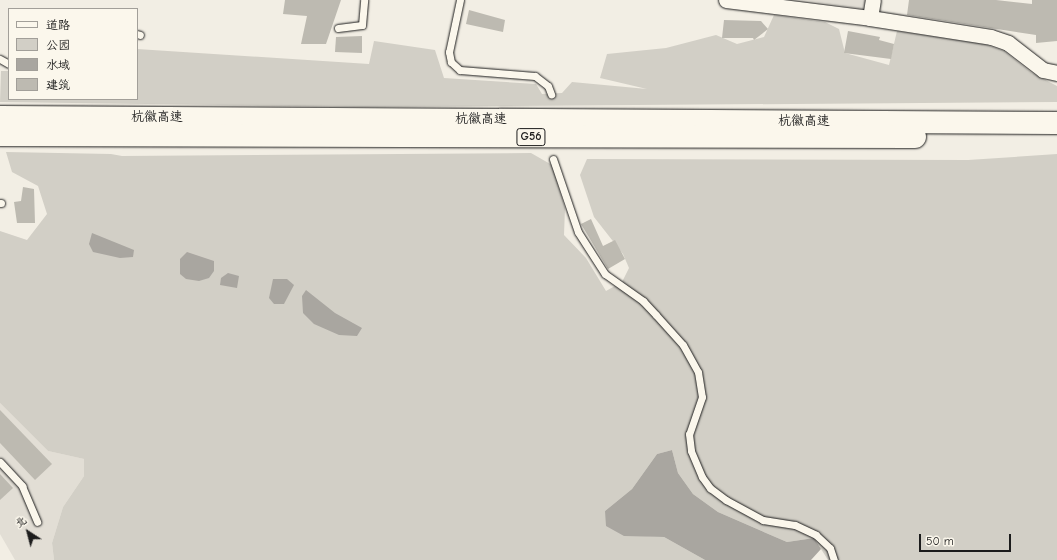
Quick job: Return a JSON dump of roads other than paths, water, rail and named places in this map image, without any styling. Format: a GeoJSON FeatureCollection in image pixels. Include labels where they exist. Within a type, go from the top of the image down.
{"type":"FeatureCollection","features":[{"type":"Feature","properties":{"kind":"highway","name":"杭徽高速"},"geometry":{"type":"LineString","coordinates":[[5,126],[1057,123]]}},
{"type":"Feature","properties":{"kind":"highway","name":"杭徽高速"},"geometry":{"type":"LineString","coordinates":[[5,126],[715,138],[1057,136]]}},
{"type":"Feature","properties":{"kind":"street"},"geometry":{"type":"LineString","coordinates":[[726,0],[870,18],[991,37],[1008,43],[1043,70],[1057,73]]}},
{"type":"Feature","properties":{"kind":"street"},"geometry":{"type":"LineString","coordinates":[[870,18],[873,0]]}},
{"type":"Feature","properties":{"kind":"lane"},"geometry":{"type":"LineString","coordinates":[[338,28],[362,25],[364,0]]}},
{"type":"Feature","properties":{"kind":"lane"},"geometry":{"type":"LineString","coordinates":[[460,0],[449,52],[451,62],[460,70],[535,76],[548,86],[551,94]]}},
{"type":"Feature","properties":{"kind":"lane"},"geometry":{"type":"LineString","coordinates":[[553,159],[578,232],[605,274],[643,301],[683,345],[698,372],[702,397],[689,434],[691,451],[702,477],[710,488],[726,500],[763,520],[795,525],[816,534],[830,548],[834,560]]}},
{"type":"Feature","properties":{"kind":"lane"},"geometry":{"type":"LineString","coordinates":[[0,462],[22,486],[37,522]]}},
{"type":"Feature","properties":{"kind":"water"},"geometry":{"type":"Polygon","coordinates":[[[92,233],[134,250],[133,257],[120,258],[93,252],[89,244],[92,233]]]}},
{"type":"Feature","properties":{"kind":"water"},"geometry":{"type":"Polygon","coordinates":[[[187,252],[214,261],[214,271],[209,278],[199,281],[186,279],[180,274],[180,259],[187,252]]]}},
{"type":"Feature","properties":{"kind":"water"},"geometry":{"type":"Polygon","coordinates":[[[228,273],[239,276],[237,288],[220,285],[221,278],[228,273]]]}},
{"type":"Feature","properties":{"kind":"water"},"geometry":{"type":"Polygon","coordinates":[[[273,279],[287,279],[294,285],[284,304],[274,304],[269,298],[273,279]]]}},
{"type":"Feature","properties":{"kind":"water"},"geometry":{"type":"Polygon","coordinates":[[[306,290],[335,313],[362,328],[357,336],[339,335],[314,324],[303,313],[302,296],[306,290]]]}},
{"type":"Feature","properties":{"kind":"water"},"geometry":{"type":"Polygon","coordinates":[[[672,450],[678,473],[693,494],[718,512],[787,542],[814,538],[821,549],[811,560],[705,560],[664,537],[624,536],[606,526],[605,511],[632,489],[657,454],[672,450]]]}}]}
